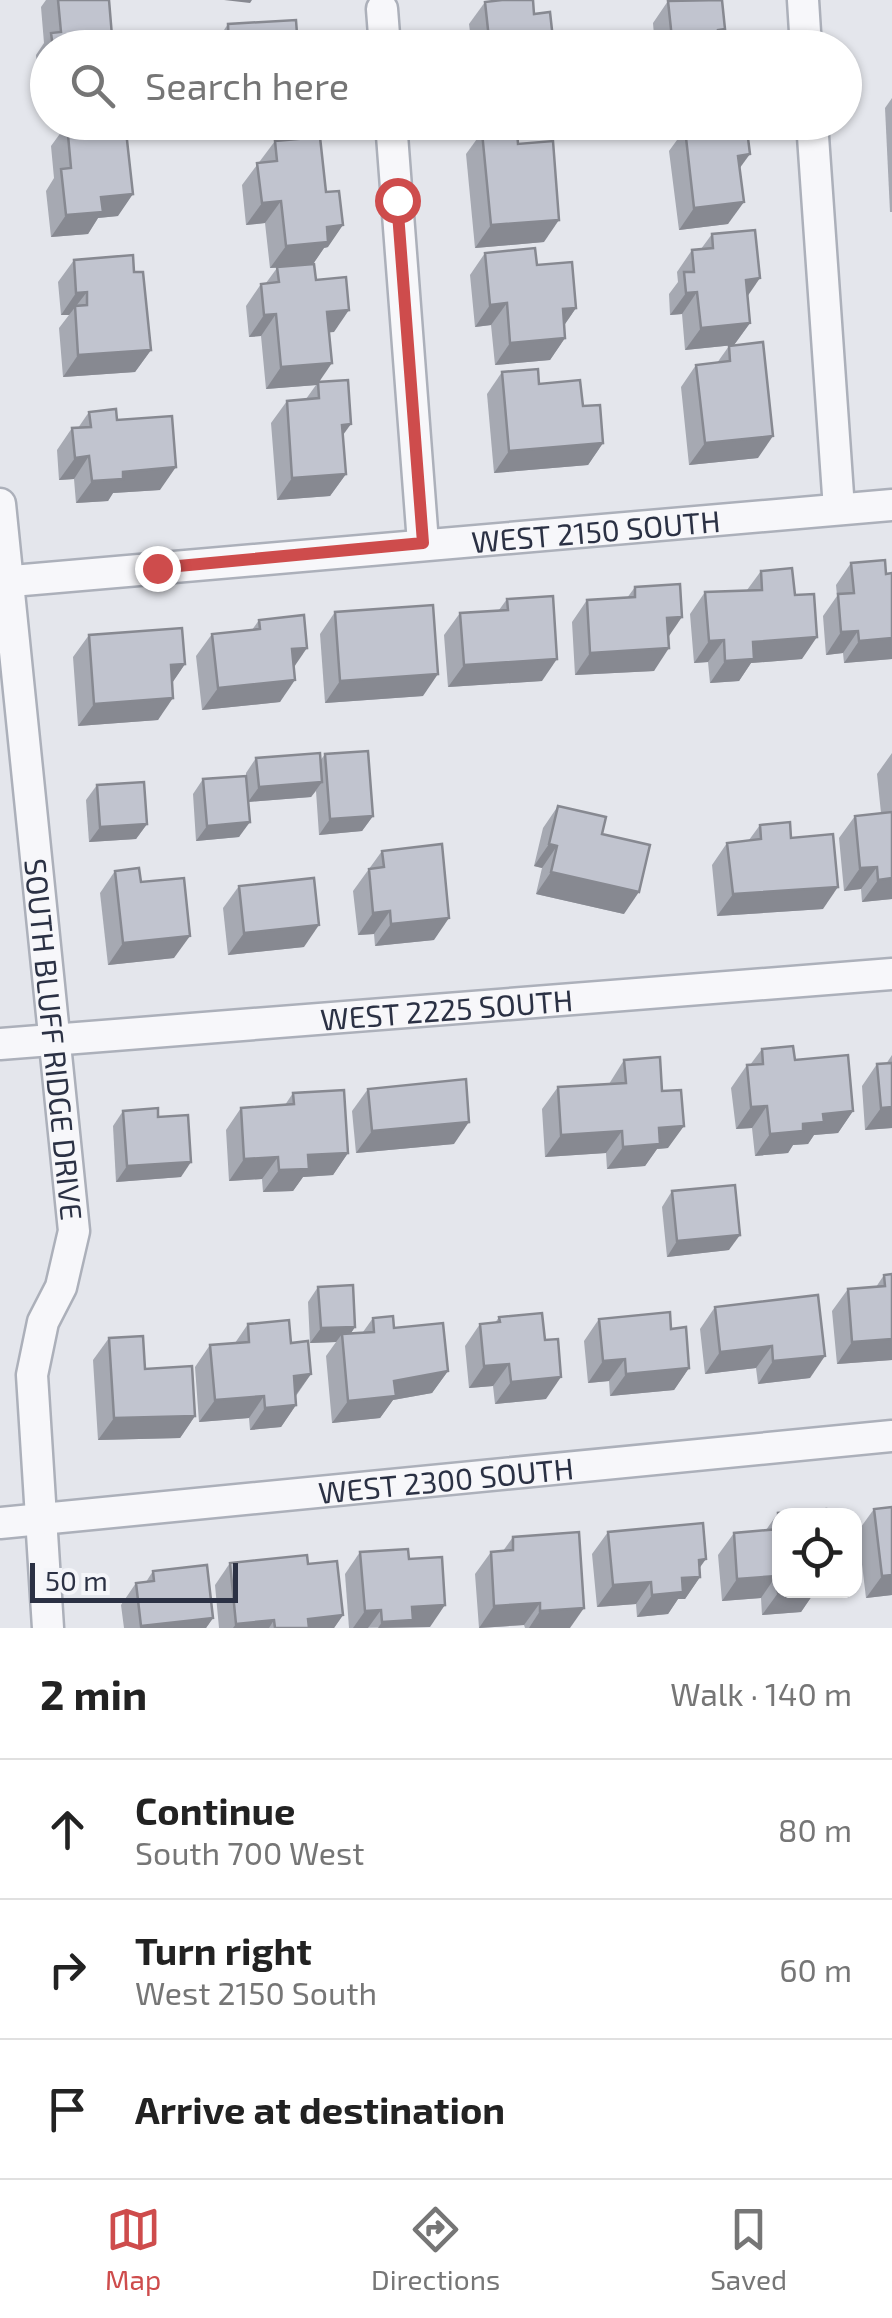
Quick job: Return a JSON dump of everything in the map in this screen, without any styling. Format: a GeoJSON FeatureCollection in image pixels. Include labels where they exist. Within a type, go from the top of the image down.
{"type":"FeatureCollection","features":[{"type":"Feature","properties":{"kind":"street"},"geometry":{"type":"LineString","coordinates":[[803,0],[805,30]]}},
{"type":"Feature","properties":{"kind":"street"},"geometry":{"type":"LineString","coordinates":[[382,9],[384,30]]}},
{"type":"Feature","properties":{"kind":"street"},"geometry":{"type":"LineString","coordinates":[[392,140],[423,543]]}},
{"type":"Feature","properties":{"kind":"street"},"geometry":{"type":"LineString","coordinates":[[813,140],[839,509]]}},
{"type":"Feature","properties":{"kind":"street","name":"SOUTH BLUFF RIDGE DRIVE"},"geometry":{"type":"LineString","coordinates":[[0,504],[3,582],[74,1231],[61,1286],[42,1322],[32,1375],[48,1628]]}},
{"type":"Feature","properties":{"kind":"street","name":"WEST 2150 SOUTH"},"geometry":{"type":"LineString","coordinates":[[3,582],[892,505]]}},
{"type":"Feature","properties":{"kind":"street","name":"WEST 2225 SOUTH"},"geometry":{"type":"LineString","coordinates":[[0,1044],[892,974]]}},
{"type":"Feature","properties":{"kind":"street","name":"WEST 2300 SOUTH"},"geometry":{"type":"LineString","coordinates":[[0,1523],[892,1436]]}},
{"type":"Feature","properties":{"kind":"building"},"geometry":{"type":"Polygon","coordinates":[[[58,0],[109,0],[112,30],[61,30],[58,0]]]}},
{"type":"Feature","properties":{"kind":"building"},"geometry":{"type":"Polygon","coordinates":[[[533,0],[534,14],[550,12],[552,30],[488,30],[485,2],[533,0]]]}},
{"type":"Feature","properties":{"kind":"building"},"geometry":{"type":"Polygon","coordinates":[[[722,0],[725,29],[671,30],[668,1],[722,0]]]}},
{"type":"Feature","properties":{"kind":"building"},"geometry":{"type":"Polygon","coordinates":[[[296,20],[297,30],[228,30],[228,24],[296,20]]]}},
{"type":"Feature","properties":{"kind":"building"},"geometry":{"type":"Polygon","coordinates":[[[68,140],[127,140],[133,194],[101,197],[103,212],[66,215],[61,169],[71,168],[68,140]]]}},
{"type":"Feature","properties":{"kind":"building"},"geometry":{"type":"Polygon","coordinates":[[[320,140],[326,192],[339,191],[343,225],[327,227],[328,242],[286,246],[281,201],[262,203],[257,163],[277,161],[275,141],[320,140]]]}},
{"type":"Feature","properties":{"kind":"building"},"geometry":{"type":"Polygon","coordinates":[[[483,140],[518,140],[518,144],[553,141],[559,220],[491,225],[483,140]]]}},
{"type":"Feature","properties":{"kind":"building"},"geometry":{"type":"Polygon","coordinates":[[[686,140],[748,140],[750,154],[738,156],[744,202],[694,208],[686,140]]]}},
{"type":"Feature","properties":{"kind":"building"},"geometry":{"type":"Polygon","coordinates":[[[755,230],[760,278],[746,280],[750,323],[701,328],[697,292],[686,293],[684,272],[694,272],[692,250],[713,248],[712,234],[755,230]]]}},
{"type":"Feature","properties":{"kind":"building"},"geometry":{"type":"Polygon","coordinates":[[[535,248],[537,265],[572,262],[576,308],[563,309],[565,338],[510,343],[507,303],[490,305],[485,253],[535,248]]]}},
{"type":"Feature","properties":{"kind":"building"},"geometry":{"type":"Polygon","coordinates":[[[133,255],[134,272],[143,272],[151,350],[78,355],[75,306],[87,305],[87,292],[76,293],[74,260],[133,255]]]}},
{"type":"Feature","properties":{"kind":"building"},"geometry":{"type":"Polygon","coordinates":[[[314,264],[316,280],[346,277],[349,310],[327,312],[332,363],[281,367],[276,314],[264,315],[261,284],[279,282],[277,267],[314,264]]]}},
{"type":"Feature","properties":{"kind":"building"},"geometry":{"type":"Polygon","coordinates":[[[763,342],[773,436],[705,443],[696,365],[730,361],[729,346],[763,342]]]}},
{"type":"Feature","properties":{"kind":"building"},"geometry":{"type":"Polygon","coordinates":[[[538,369],[539,384],[580,380],[583,406],[600,405],[603,443],[509,451],[502,372],[538,369]]]}},
{"type":"Feature","properties":{"kind":"building"},"geometry":{"type":"Polygon","coordinates":[[[348,380],[351,424],[342,425],[346,474],[292,478],[287,401],[319,398],[318,382],[348,380]]]}},
{"type":"Feature","properties":{"kind":"building"},"geometry":{"type":"Polygon","coordinates":[[[116,409],[117,420],[172,416],[176,467],[123,472],[123,479],[92,481],[89,456],[75,458],[72,428],[91,427],[89,412],[116,409]]]}},
{"type":"Feature","properties":{"kind":"building"},"geometry":{"type":"Polygon","coordinates":[[[885,560],[886,574],[892,573],[892,638],[859,641],[858,631],[841,632],[838,594],[854,593],[851,563],[885,560]]]}},
{"type":"Feature","properties":{"kind":"building"},"geometry":{"type":"Polygon","coordinates":[[[792,568],[795,595],[814,594],[817,637],[753,642],[754,659],[725,661],[724,640],[709,641],[705,592],[762,590],[761,571],[792,568]]]}},
{"type":"Feature","properties":{"kind":"building"},"geometry":{"type":"Polygon","coordinates":[[[680,584],[682,617],[667,618],[669,648],[590,653],[587,600],[635,597],[635,587],[680,584]]]}},
{"type":"Feature","properties":{"kind":"building"},"geometry":{"type":"Polygon","coordinates":[[[553,596],[557,659],[464,665],[460,613],[508,610],[507,599],[553,596]]]}},
{"type":"Feature","properties":{"kind":"building"},"geometry":{"type":"Polygon","coordinates":[[[433,605],[438,674],[340,681],[335,612],[433,605]]]}},
{"type":"Feature","properties":{"kind":"building"},"geometry":{"type":"Polygon","coordinates":[[[304,615],[307,648],[292,649],[295,680],[218,688],[212,634],[260,629],[259,620],[304,615]]]}},
{"type":"Feature","properties":{"kind":"building"},"geometry":{"type":"Polygon","coordinates":[[[182,628],[185,664],[171,665],[173,698],[94,704],[89,635],[182,628]]]}},
{"type":"Feature","properties":{"kind":"building"},"geometry":{"type":"Polygon","coordinates":[[[368,751],[373,816],[330,819],[325,754],[368,751]]]}},
{"type":"Feature","properties":{"kind":"building"},"geometry":{"type":"Polygon","coordinates":[[[320,753],[322,782],[259,787],[256,758],[320,753]]]}},
{"type":"Feature","properties":{"kind":"building"},"geometry":{"type":"Polygon","coordinates":[[[246,776],[250,822],[207,826],[203,779],[246,776]]]}},
{"type":"Feature","properties":{"kind":"building"},"geometry":{"type":"Polygon","coordinates":[[[144,782],[147,824],[100,827],[97,785],[144,782]]]}},
{"type":"Feature","properties":{"kind":"building"},"geometry":{"type":"Polygon","coordinates":[[[558,806],[606,817],[602,834],[650,845],[639,892],[551,872],[557,846],[549,844],[558,806]]]}},
{"type":"Feature","properties":{"kind":"building"},"geometry":{"type":"Polygon","coordinates":[[[892,812],[892,878],[878,880],[877,867],[860,868],[855,816],[892,812]]]}},
{"type":"Feature","properties":{"kind":"building"},"geometry":{"type":"Polygon","coordinates":[[[790,822],[791,838],[833,834],[838,887],[733,894],[727,843],[761,839],[760,825],[790,822]]]}},
{"type":"Feature","properties":{"kind":"building"},"geometry":{"type":"Polygon","coordinates":[[[442,844],[449,918],[391,924],[390,911],[373,913],[369,869],[384,867],[382,851],[442,844]]]}},
{"type":"Feature","properties":{"kind":"building"},"geometry":{"type":"Polygon","coordinates":[[[139,868],[141,882],[184,878],[190,936],[123,943],[115,871],[139,868]]]}},
{"type":"Feature","properties":{"kind":"building"},"geometry":{"type":"Polygon","coordinates":[[[314,878],[319,925],[244,933],[239,886],[314,878]]]}},
{"type":"Feature","properties":{"kind":"building"},"geometry":{"type":"Polygon","coordinates":[[[793,1046],[795,1060],[848,1055],[853,1111],[823,1114],[824,1122],[803,1124],[803,1131],[770,1134],[767,1106],[751,1107],[747,1065],[763,1064],[762,1049],[793,1046]]]}},
{"type":"Feature","properties":{"kind":"building"},"geometry":{"type":"Polygon","coordinates":[[[660,1057],[662,1091],[681,1090],[684,1126],[659,1128],[660,1144],[623,1147],[622,1131],[561,1135],[558,1087],[626,1083],[624,1060],[660,1057]]]}},
{"type":"Feature","properties":{"kind":"building"},"geometry":{"type":"Polygon","coordinates":[[[892,1063],[892,1107],[881,1108],[877,1064],[892,1063]]]}},
{"type":"Feature","properties":{"kind":"building"},"geometry":{"type":"Polygon","coordinates":[[[466,1079],[469,1122],[372,1131],[368,1089],[466,1079]]]}},
{"type":"Feature","properties":{"kind":"building"},"geometry":{"type":"Polygon","coordinates":[[[344,1090],[348,1153],[308,1155],[309,1169],[279,1170],[278,1157],[244,1159],[241,1108],[294,1104],[293,1093],[344,1090]]]}},
{"type":"Feature","properties":{"kind":"building"},"geometry":{"type":"Polygon","coordinates":[[[158,1108],[158,1117],[188,1115],[191,1162],[127,1166],[123,1111],[158,1108]]]}},
{"type":"Feature","properties":{"kind":"building"},"geometry":{"type":"Polygon","coordinates":[[[735,1185],[740,1235],[677,1241],[672,1191],[735,1185]]]}},
{"type":"Feature","properties":{"kind":"building"},"geometry":{"type":"Polygon","coordinates":[[[892,1274],[892,1339],[852,1342],[848,1289],[885,1286],[884,1275],[892,1274]]]}},
{"type":"Feature","properties":{"kind":"building"},"geometry":{"type":"Polygon","coordinates":[[[353,1285],[355,1327],[321,1328],[318,1287],[353,1285]]]}},
{"type":"Feature","properties":{"kind":"building"},"geometry":{"type":"Polygon","coordinates":[[[818,1295],[825,1356],[773,1361],[772,1346],[720,1352],[715,1307],[818,1295]]]}},
{"type":"Feature","properties":{"kind":"building"},"geometry":{"type":"Polygon","coordinates":[[[670,1312],[671,1329],[686,1327],[689,1368],[626,1374],[625,1359],[603,1361],[599,1319],[670,1312]]]}},
{"type":"Feature","properties":{"kind":"building"},"geometry":{"type":"Polygon","coordinates":[[[542,1313],[545,1340],[558,1339],[561,1377],[511,1382],[509,1364],[484,1366],[480,1324],[500,1322],[499,1317],[542,1313]]]}},
{"type":"Feature","properties":{"kind":"building"},"geometry":{"type":"Polygon","coordinates":[[[393,1316],[394,1328],[443,1323],[448,1371],[394,1381],[396,1396],[348,1401],[342,1334],[374,1332],[373,1318],[393,1316]]]}},
{"type":"Feature","properties":{"kind":"building"},"geometry":{"type":"Polygon","coordinates":[[[289,1320],[291,1343],[308,1341],[311,1374],[294,1376],[296,1405],[265,1408],[264,1396],[215,1400],[210,1345],[249,1342],[248,1324],[289,1320]]]}},
{"type":"Feature","properties":{"kind":"building"},"geometry":{"type":"Polygon","coordinates":[[[143,1336],[145,1369],[192,1366],[195,1416],[114,1418],[109,1338],[143,1336]]]}},
{"type":"Feature","properties":{"kind":"building"},"geometry":{"type":"Polygon","coordinates":[[[892,1507],[892,1575],[882,1576],[874,1509],[892,1507]]]}},
{"type":"Feature","properties":{"kind":"building"},"geometry":{"type":"Polygon","coordinates":[[[703,1523],[706,1559],[699,1560],[700,1577],[682,1578],[683,1592],[652,1595],[651,1582],[613,1585],[608,1532],[703,1523]]]}},
{"type":"Feature","properties":{"kind":"building"},"geometry":{"type":"Polygon","coordinates":[[[772,1530],[772,1576],[737,1579],[734,1533],[772,1530]]]}},
{"type":"Feature","properties":{"kind":"building"},"geometry":{"type":"Polygon","coordinates":[[[579,1532],[584,1608],[540,1611],[540,1603],[494,1606],[491,1552],[513,1550],[513,1537],[579,1532]]]}},
{"type":"Feature","properties":{"kind":"building"},"geometry":{"type":"Polygon","coordinates":[[[408,1549],[409,1559],[442,1557],[445,1605],[412,1607],[413,1620],[382,1622],[381,1610],[365,1611],[360,1552],[408,1549]]]}},
{"type":"Feature","properties":{"kind":"building"},"geometry":{"type":"Polygon","coordinates":[[[307,1555],[308,1564],[337,1561],[343,1615],[308,1619],[309,1628],[275,1628],[274,1620],[236,1624],[230,1563],[307,1555]]]}},
{"type":"Feature","properties":{"kind":"building"},"geometry":{"type":"Polygon","coordinates":[[[207,1565],[213,1618],[141,1626],[136,1583],[154,1581],[153,1571],[207,1565]]]}},
{"type":"Feature","properties":{"kind":"route"},"geometry":{"type":"LineString","coordinates":[[157,568],[423,543],[397,200]]}}]}
